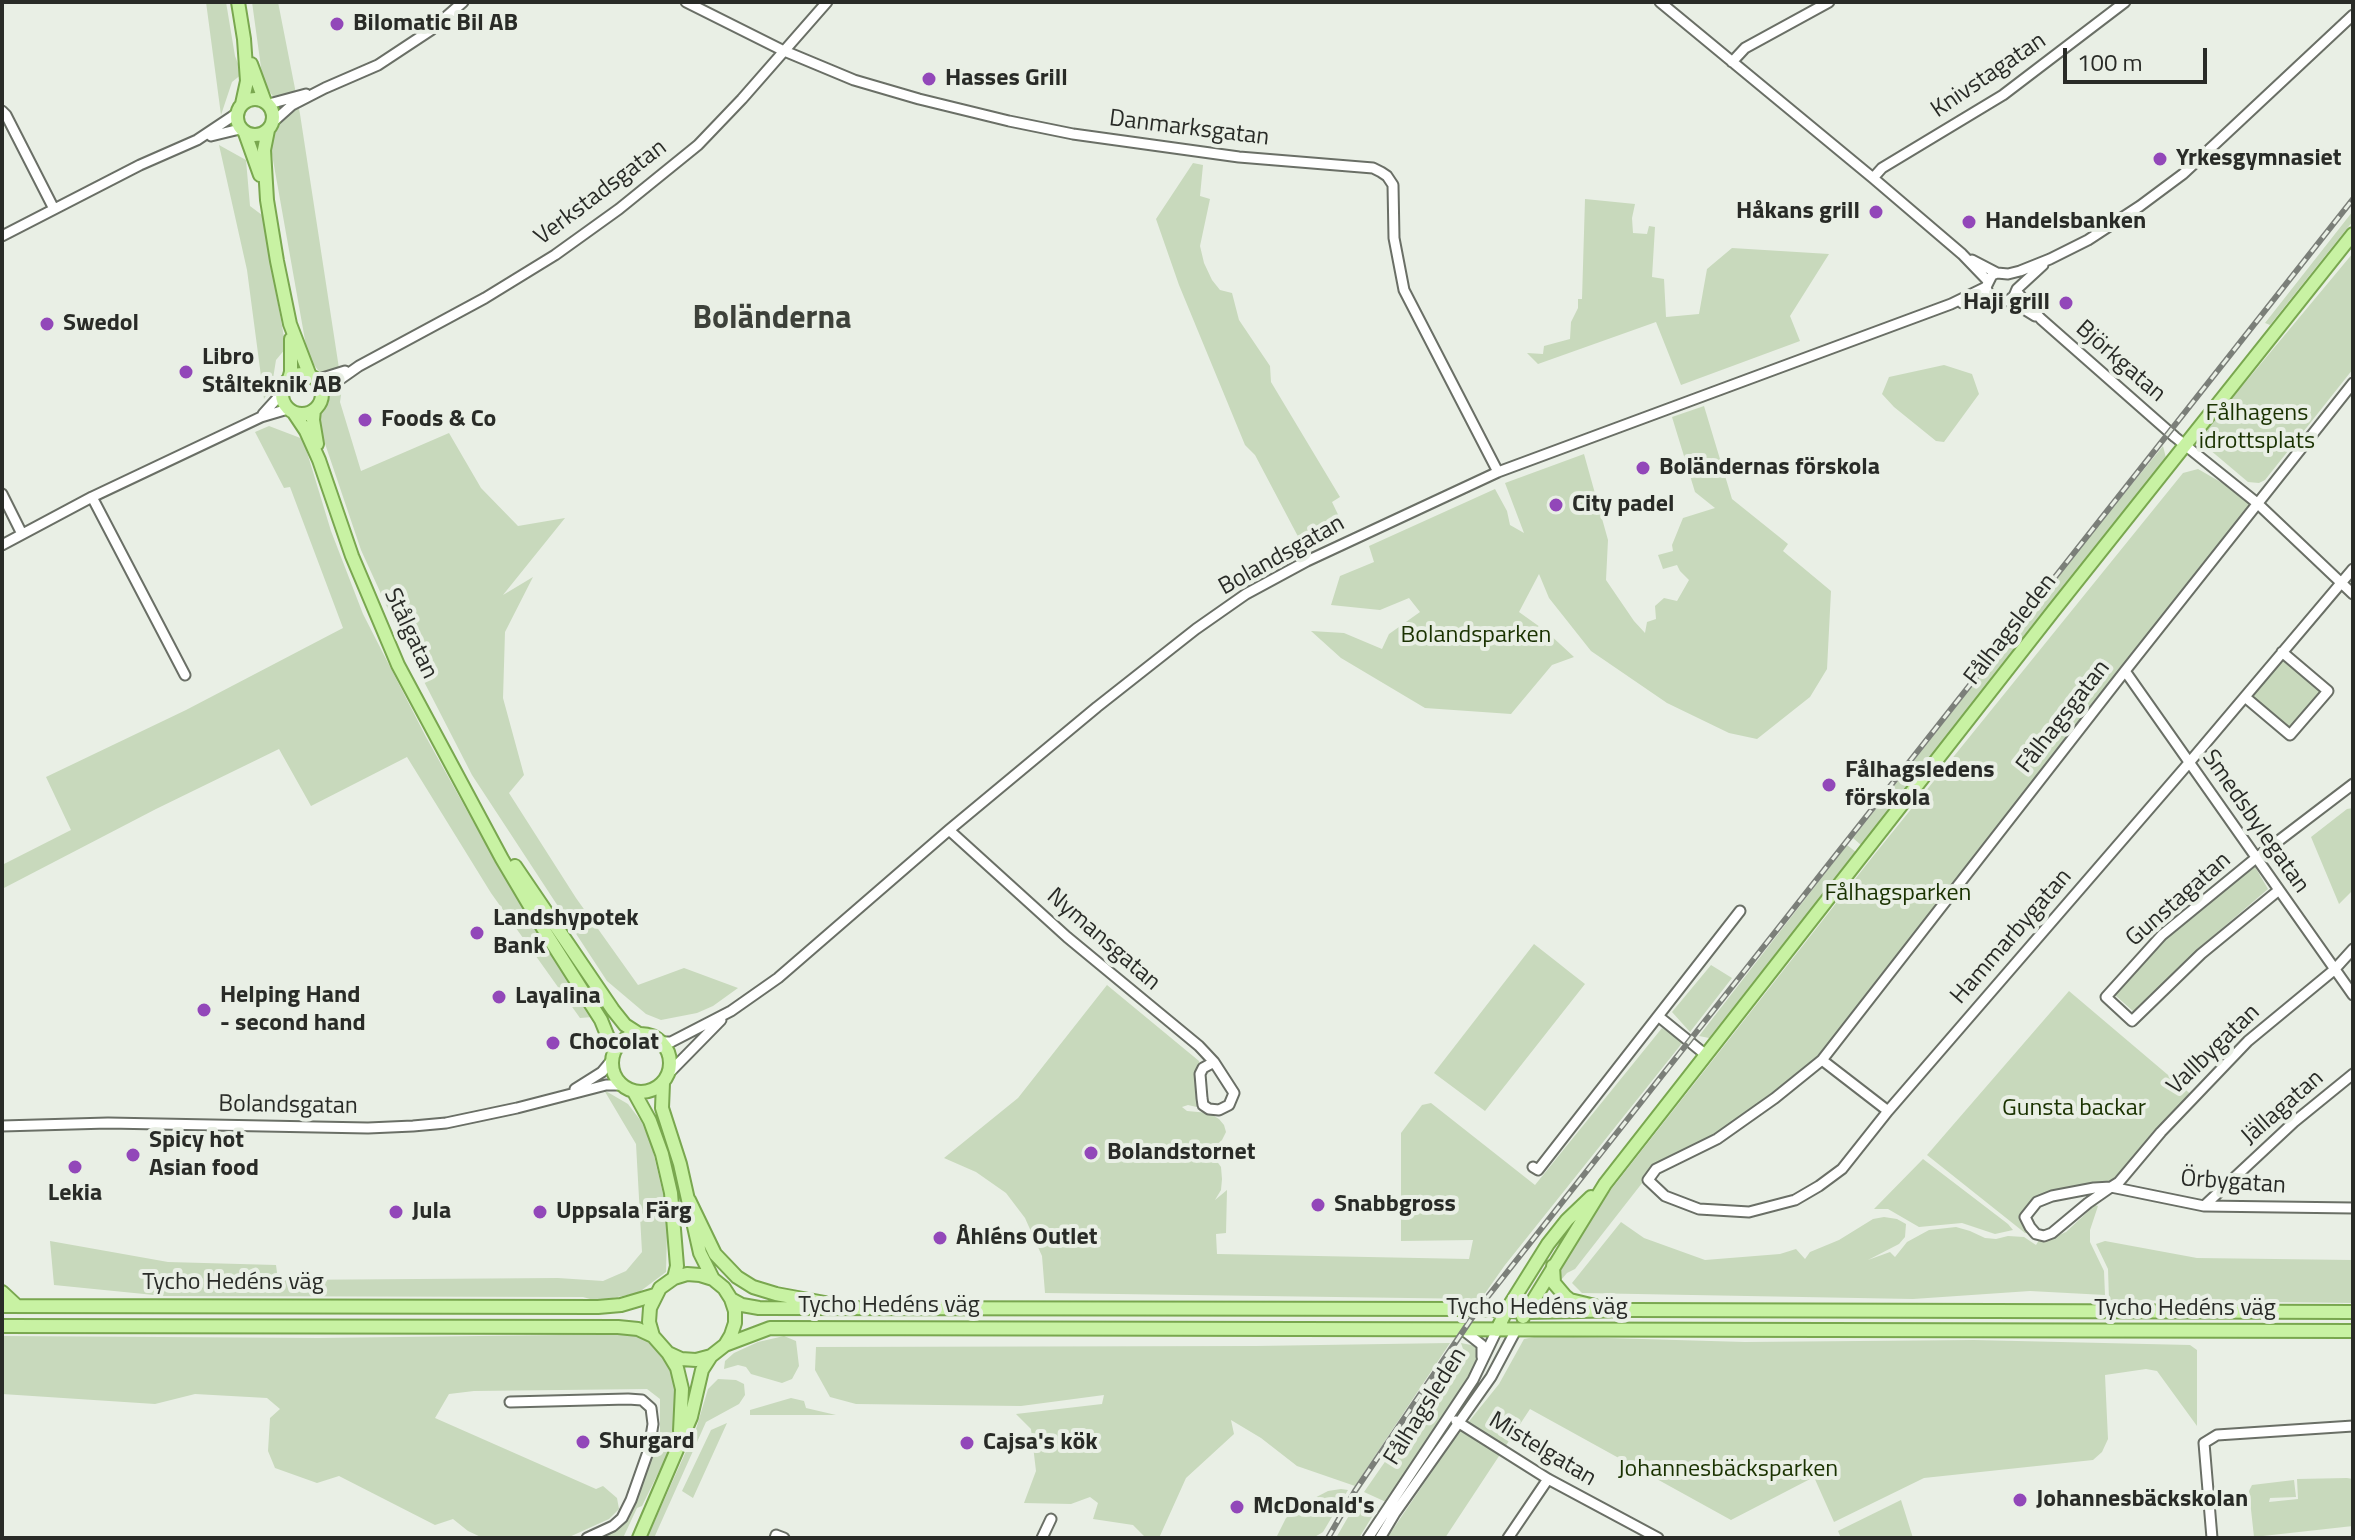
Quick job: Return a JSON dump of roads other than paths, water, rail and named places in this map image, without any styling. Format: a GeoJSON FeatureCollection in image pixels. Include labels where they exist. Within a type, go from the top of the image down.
{"type":"FeatureCollection","features":[{"type":"Feature","properties":{"kind":"main road"},"geometry":{"type":"LineString","coordinates":[[238,2],[247,81],[239,109],[243,131],[254,153],[267,200],[290,324],[292,354],[289,379],[282,398],[291,411],[306,414],[314,410],[322,392],[290,324]]}},
{"type":"Feature","properties":{"kind":"main road"},"geometry":{"type":"LineString","coordinates":[[244,39],[255,78],[273,112],[264,150],[267,200]]}},
{"type":"Feature","properties":{"kind":"main road"},"geometry":{"type":"LineString","coordinates":[[239,109],[253,99],[267,103]]}},
{"type":"Feature","properties":{"kind":"main road"},"geometry":{"type":"LineString","coordinates":[[243,131],[257,135],[271,126]]}},
{"type":"Feature","properties":{"kind":"main road","name":"Fålhagsleden"},"geometry":{"type":"LineString","coordinates":[[1516,1330],[1605,1184],[2353,234]]}},
{"type":"Feature","properties":{"kind":"main road"},"geometry":{"type":"LineString","coordinates":[[289,379],[303,374],[313,378]]}},
{"type":"Feature","properties":{"kind":"main road","name":"Stålgatan"},"geometry":{"type":"LineString","coordinates":[[314,410],[319,460]]}},
{"type":"Feature","properties":{"kind":"main road","name":"Stålgatan"},"geometry":{"type":"LineString","coordinates":[[291,411],[306,431],[319,460],[352,556],[398,665],[547,935],[601,1020],[613,1056]]}},
{"type":"Feature","properties":{"kind":"main road","name":"Stålgatan"},"geometry":{"type":"LineString","coordinates":[[481,818],[613,1010],[625,1025],[639,1034]]}},
{"type":"Feature","properties":{"kind":"main road"},"geometry":{"type":"LineString","coordinates":[[666,1077],[650,1091],[634,1092],[621,1085],[615,1076],[613,1056],[624,1039],[639,1034],[663,1042],[669,1054],[662,1108],[680,1164],[700,1253],[713,1279]]}},
{"type":"Feature","properties":{"kind":"main road"},"geometry":{"type":"LineString","coordinates":[[634,1092],[650,1121],[671,1193],[677,1266],[674,1278]]}},
{"type":"Feature","properties":{"kind":"main road","name":"Fålhagsleden"},"geometry":{"type":"LineString","coordinates":[[1497,1330],[1548,1244],[1567,1220],[1605,1184]]}},
{"type":"Feature","properties":{"kind":"main road"},"geometry":{"type":"LineString","coordinates":[[689,1200],[715,1254],[737,1277],[753,1287],[776,1294],[859,1308]]}},
{"type":"Feature","properties":{"kind":"main road"},"geometry":{"type":"LineString","coordinates":[[1553,1266],[1554,1283],[1570,1300],[1617,1311]]}},
{"type":"Feature","properties":{"kind":"main road"},"geometry":{"type":"LineString","coordinates":[[639,1538],[691,1417],[702,1370],[711,1356],[725,1345],[735,1323],[735,1311],[724,1288],[713,1279],[700,1275],[687,1274],[674,1278],[660,1288],[650,1308],[649,1322],[653,1336],[677,1368],[682,1389],[679,1442]]}},
{"type":"Feature","properties":{"kind":"main road"},"geometry":{"type":"LineString","coordinates":[[2,1292],[17,1306]]}},
{"type":"Feature","properties":{"kind":"main road","name":"Tycho Hedéns väg"},"geometry":{"type":"LineString","coordinates":[[2,1306],[598,1307],[621,1305],[655,1295]]}},
{"type":"Feature","properties":{"kind":"main road","name":"Tycho Hedéns väg"},"geometry":{"type":"LineString","coordinates":[[731,1299],[759,1308],[2353,1312]]}},
{"type":"Feature","properties":{"kind":"main road","name":"Tycho Hedéns väg"},"geometry":{"type":"LineString","coordinates":[[2,1326],[618,1327],[638,1329],[653,1336]]}},
{"type":"Feature","properties":{"kind":"main road","name":"Tycho Hedéns väg"},"geometry":{"type":"LineString","coordinates":[[725,1345],[770,1328],[2353,1331]]}},
{"type":"Feature","properties":{"kind":"main road"},"geometry":{"type":"LineString","coordinates":[[668,1353],[681,1359],[696,1360],[711,1356]]}},
{"type":"Feature","properties":{"kind":"street"},"geometry":{"type":"LineString","coordinates":[[271,126],[292,105],[378,65],[431,30],[463,2]]}},
{"type":"Feature","properties":{"kind":"street","name":"Danmarksgatan"},"geometry":{"type":"LineString","coordinates":[[686,2],[782,50],[854,80],[919,99],[1073,134],[1239,157],[1373,168],[1381,172],[1393,185],[1394,238],[1404,290],[1498,472]]}},
{"type":"Feature","properties":{"kind":"street","name":"Verkstadsgatan"},"geometry":{"type":"LineString","coordinates":[[322,392],[359,366],[485,298],[555,255],[619,209],[698,145],[827,2]]}},
{"type":"Feature","properties":{"kind":"street"},"geometry":{"type":"LineString","coordinates":[[1660,2],[1962,254],[1987,284],[1993,300],[2009,300],[2050,259]]}},
{"type":"Feature","properties":{"kind":"street"},"geometry":{"type":"LineString","coordinates":[[1732,62],[1745,48],[1829,2]]}},
{"type":"Feature","properties":{"kind":"street","name":"Knivstagatan"},"geometry":{"type":"LineString","coordinates":[[1873,178],[1882,168],[2003,95],[2125,2]]}},
{"type":"Feature","properties":{"kind":"street"},"geometry":{"type":"LineString","coordinates":[[1987,284],[1992,275],[2050,259],[2088,240],[2183,174],[2353,15]]}},
{"type":"Feature","properties":{"kind":"street"},"geometry":{"type":"LineString","coordinates":[[267,103],[325,88]]}},
{"type":"Feature","properties":{"kind":"street"},"geometry":{"type":"LineString","coordinates":[[197,140],[239,109]]}},
{"type":"Feature","properties":{"kind":"street"},"geometry":{"type":"LineString","coordinates":[[2,111],[54,209]]}},
{"type":"Feature","properties":{"kind":"street"},"geometry":{"type":"LineString","coordinates":[[2,236],[140,165],[197,140],[243,131]]}},
{"type":"Feature","properties":{"kind":"street"},"geometry":{"type":"LineString","coordinates":[[1962,254],[2013,277],[2016,290]]}},
{"type":"Feature","properties":{"kind":"street","name":"Bolandsgatan"},"geometry":{"type":"LineString","coordinates":[[663,1042],[671,1042],[731,1011],[778,978],[949,830],[1157,658],[1246,594],[1307,561],[1498,472],[1951,304],[1987,284]]}},
{"type":"Feature","properties":{"kind":"street","name":"Björkgatan"},"geometry":{"type":"LineString","coordinates":[[2016,290],[2041,319],[2186,446],[2257,503],[2353,594]]}},
{"type":"Feature","properties":{"kind":"street","name":"Bolandsgatan"},"geometry":{"type":"LineString","coordinates":[[1951,304],[1993,300]]}},
{"type":"Feature","properties":{"kind":"street","name":"Björkgatan"},"geometry":{"type":"LineString","coordinates":[[2009,300],[2041,319]]}},
{"type":"Feature","properties":{"kind":"street","name":"Verkstadsgatan"},"geometry":{"type":"LineString","coordinates":[[313,378],[359,366]]}},
{"type":"Feature","properties":{"kind":"street","name":"Fålhagsgatan"},"geometry":{"type":"LineString","coordinates":[[1648,1180],[1656,1169],[1717,1139],[1822,1060],[2353,383]]}},
{"type":"Feature","properties":{"kind":"street"},"geometry":{"type":"LineString","coordinates":[[261,417],[282,393]]}},
{"type":"Feature","properties":{"kind":"street"},"geometry":{"type":"LineString","coordinates":[[2,545],[92,497],[261,417],[291,411]]}},
{"type":"Feature","properties":{"kind":"street"},"geometry":{"type":"LineString","coordinates":[[2,494],[22,534]]}},
{"type":"Feature","properties":{"kind":"street"},"geometry":{"type":"LineString","coordinates":[[92,497],[185,675]]}},
{"type":"Feature","properties":{"kind":"street","name":"Hammarbygatan"},"geometry":{"type":"LineString","coordinates":[[1648,1180],[1665,1196],[1699,1209],[1749,1212],[1795,1200],[1842,1169],[1888,1111],[2353,569]]}},
{"type":"Feature","properties":{"kind":"street"},"geometry":{"type":"LineString","coordinates":[[2245,697],[2290,735],[2328,691],[2282,652]]}},
{"type":"Feature","properties":{"kind":"street","name":"Smedsbylegatan"},"geometry":{"type":"LineString","coordinates":[[2125,671],[2353,995]]}},
{"type":"Feature","properties":{"kind":"street","name":"Gunstagatan"},"geometry":{"type":"LineString","coordinates":[[2279,890],[2201,954],[2132,1021],[2106,997],[2162,935],[2353,784]]}},
{"type":"Feature","properties":{"kind":"street","name":"Nymansgatan"},"geometry":{"type":"LineString","coordinates":[[949,830],[1067,937],[1199,1046],[1214,1062],[1234,1093],[1229,1105],[1219,1110],[1203,1105],[1202,1098],[1200,1074],[1203,1068],[1214,1062]]}},
{"type":"Feature","properties":{"kind":"street"},"geometry":{"type":"LineString","coordinates":[[1533,1167],[1538,1170],[1740,911]]}},
{"type":"Feature","properties":{"kind":"street","name":"Vallbygatan"},"geometry":{"type":"LineString","coordinates":[[2111,1187],[2037,1202],[2025,1217],[2036,1234],[2044,1236],[2119,1182],[2161,1132],[2248,1041],[2334,970],[2353,949]]}},
{"type":"Feature","properties":{"kind":"street","name":"Bolandsgatan"},"geometry":{"type":"LineString","coordinates":[[666,1077],[731,1011]]}},
{"type":"Feature","properties":{"kind":"street"},"geometry":{"type":"LineString","coordinates":[[1658,1016],[1706,1055]]}},
{"type":"Feature","properties":{"kind":"street","name":"Bolandsgatan"},"geometry":{"type":"LineString","coordinates":[[569,1093],[602,1072],[613,1056]]}},
{"type":"Feature","properties":{"kind":"street"},"geometry":{"type":"LineString","coordinates":[[1822,1060],[1888,1111]]}},
{"type":"Feature","properties":{"kind":"street","name":"Jällagatan"},"geometry":{"type":"LineString","coordinates":[[2204,1206],[2294,1122],[2353,1074]]}},
{"type":"Feature","properties":{"kind":"street","name":"Bolandsgatan"},"geometry":{"type":"LineString","coordinates":[[2,1126],[108,1123],[355,1128],[413,1126],[446,1123],[569,1093],[621,1085]]}},
{"type":"Feature","properties":{"kind":"street","name":"Örbygatan"},"geometry":{"type":"LineString","coordinates":[[2111,1187],[2204,1206],[2353,1208]]}},
{"type":"Feature","properties":{"kind":"street"},"geometry":{"type":"LineString","coordinates":[[1463,1330],[1482,1345],[1481,1363]]}},
{"type":"Feature","properties":{"kind":"street","name":"Fålhagsleden"},"geometry":{"type":"LineString","coordinates":[[1380,1538],[1454,1420],[1497,1330]]}},
{"type":"Feature","properties":{"kind":"street","name":"Fålhagsleden"},"geometry":{"type":"LineString","coordinates":[[1368,1538],[1454,1420],[1491,1377],[1516,1330]]}},
{"type":"Feature","properties":{"kind":"street"},"geometry":{"type":"LineString","coordinates":[[510,1402],[628,1399],[642,1400],[651,1408],[653,1424],[649,1449],[631,1500],[622,1518],[613,1526],[587,1538]]}},
{"type":"Feature","properties":{"kind":"street","name":"Mistelgatan"},"geometry":{"type":"LineString","coordinates":[[1454,1420],[1548,1479],[1658,1538]]}},
{"type":"Feature","properties":{"kind":"street"},"geometry":{"type":"LineString","coordinates":[[2212,1538],[2204,1443],[2217,1435],[2353,1426]]}},
{"type":"Feature","properties":{"kind":"street"},"geometry":{"type":"LineString","coordinates":[[1508,1538],[1548,1479]]}},
{"type":"Feature","properties":{"kind":"street"},"geometry":{"type":"LineString","coordinates":[[1042,1538],[1051,1519]]}},
{"type":"Feature","properties":{"kind":"street"},"geometry":{"type":"LineString","coordinates":[[775,1538],[776,1535],[784,1538]]}},
{"type":"Feature","properties":{"kind":"railway"},"geometry":{"type":"LineString","coordinates":[[1328,1538],[1355,1491],[1478,1309],[2353,199]]}},
{"type":"Feature","properties":{"kind":"place","name":"Bilomatic Bil AB"},"geometry":{"type":"Point","coordinates":[337,24]}},
{"type":"Feature","properties":{"kind":"place","name":"Hasses Grill"},"geometry":{"type":"Point","coordinates":[929,79]}},
{"type":"Feature","properties":{"kind":"place","name":"Yrkesgymnasiet"},"geometry":{"type":"Point","coordinates":[2160,159]}},
{"type":"Feature","properties":{"kind":"place","name":"Håkans grill"},"geometry":{"type":"Point","coordinates":[1876,212]}},
{"type":"Feature","properties":{"kind":"place","name":"Handelsbanken"},"geometry":{"type":"Point","coordinates":[1969,222]}},
{"type":"Feature","properties":{"kind":"place","name":"Haji grill"},"geometry":{"type":"Point","coordinates":[2066,303]}},
{"type":"Feature","properties":{"kind":"place","name":"Swedol"},"geometry":{"type":"Point","coordinates":[47,324]}},
{"type":"Feature","properties":{"kind":"place","name":"Libro Stålteknik AB"},"geometry":{"type":"Point","coordinates":[186,372]}},
{"type":"Feature","properties":{"kind":"place","name":"Foods & Co"},"geometry":{"type":"Point","coordinates":[365,420]}},
{"type":"Feature","properties":{"kind":"place","name":"Boländernas förskola"},"geometry":{"type":"Point","coordinates":[1643,468]}},
{"type":"Feature","properties":{"kind":"place","name":"City padel"},"geometry":{"type":"Point","coordinates":[1556,505]}},
{"type":"Feature","properties":{"kind":"place","name":"Fålhagsledens förskola"},"geometry":{"type":"Point","coordinates":[1829,785]}},
{"type":"Feature","properties":{"kind":"place","name":"Landshypotek Bank"},"geometry":{"type":"Point","coordinates":[477,933]}},
{"type":"Feature","properties":{"kind":"place","name":"Layalina"},"geometry":{"type":"Point","coordinates":[499,997]}},
{"type":"Feature","properties":{"kind":"place","name":"Helping Hand - second hand"},"geometry":{"type":"Point","coordinates":[204,1010]}},
{"type":"Feature","properties":{"kind":"place","name":"Chocolat"},"geometry":{"type":"Point","coordinates":[553,1043]}},
{"type":"Feature","properties":{"kind":"place","name":"Bolandstornet"},"geometry":{"type":"Point","coordinates":[1091,1153]}},
{"type":"Feature","properties":{"kind":"place","name":"Spicy hot Asian food"},"geometry":{"type":"Point","coordinates":[133,1155]}},
{"type":"Feature","properties":{"kind":"place","name":"Lekia"},"geometry":{"type":"Point","coordinates":[75,1167]}},
{"type":"Feature","properties":{"kind":"place","name":"Snabbgross"},"geometry":{"type":"Point","coordinates":[1318,1205]}},
{"type":"Feature","properties":{"kind":"place","name":"Jula"},"geometry":{"type":"Point","coordinates":[396,1212]}},
{"type":"Feature","properties":{"kind":"place","name":"Uppsala Färg"},"geometry":{"type":"Point","coordinates":[540,1212]}},
{"type":"Feature","properties":{"kind":"place","name":"Åhléns Outlet"},"geometry":{"type":"Point","coordinates":[940,1238]}},
{"type":"Feature","properties":{"kind":"place","name":"Shurgard"},"geometry":{"type":"Point","coordinates":[583,1442]}},
{"type":"Feature","properties":{"kind":"place","name":"Cajsa's kök"},"geometry":{"type":"Point","coordinates":[967,1443]}},
{"type":"Feature","properties":{"kind":"place","name":"Johannesbäckskolan"},"geometry":{"type":"Point","coordinates":[2020,1500]}},
{"type":"Feature","properties":{"kind":"place","name":"McDonald's"},"geometry":{"type":"Point","coordinates":[1237,1507]}},
{"type":"Feature","properties":{"kind":"district","name":"Boländerna"},"geometry":{"type":"Point","coordinates":[772,320]}},
{"type":"Feature","properties":{"kind":"park label","name":"Fålhagens idrottsplats"},"geometry":{"type":"Point","coordinates":[2257,428]}},
{"type":"Feature","properties":{"kind":"park label","name":"Bolandsparken"},"geometry":{"type":"Point","coordinates":[1476,636]}},
{"type":"Feature","properties":{"kind":"park label","name":"Fålhagsparken"},"geometry":{"type":"Point","coordinates":[1898,894]}},
{"type":"Feature","properties":{"kind":"park label","name":"Gunsta backar"},"geometry":{"type":"Point","coordinates":[2074,1109]}},
{"type":"Feature","properties":{"kind":"park label","name":"Johannesbäcksparken"},"geometry":{"type":"Point","coordinates":[1728,1470]}}]}
